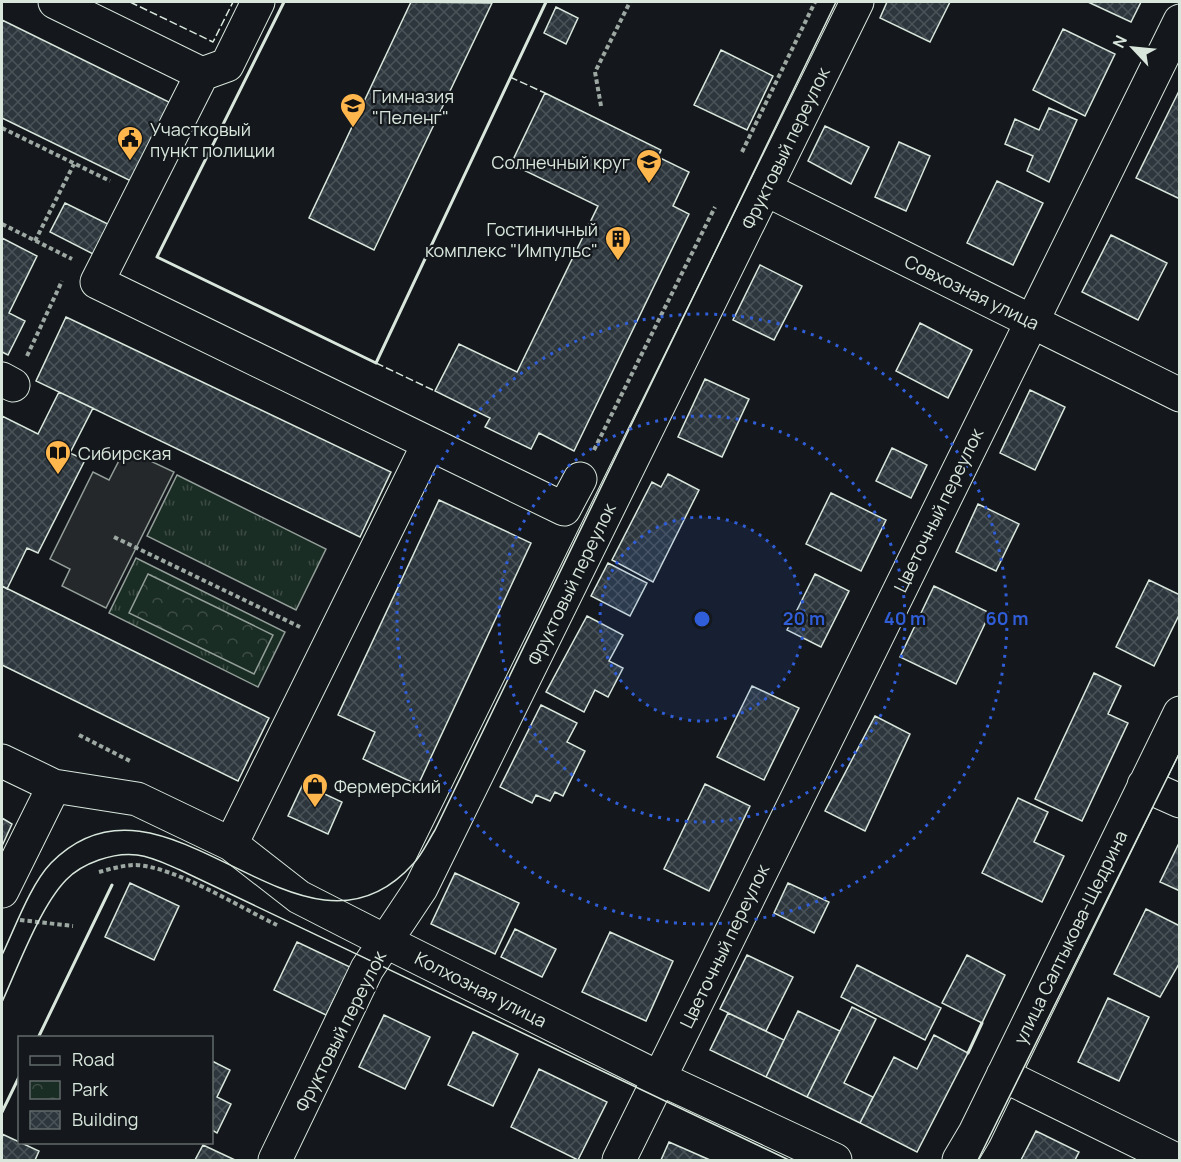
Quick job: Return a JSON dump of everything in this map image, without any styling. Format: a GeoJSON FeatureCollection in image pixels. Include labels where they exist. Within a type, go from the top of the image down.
{"type":"FeatureCollection","features":[{"type":"Feature","properties":{"kind":"street"},"geometry":{"type":"LineString","coordinates":[[55,2],[202,74]]}},
{"type":"Feature","properties":{"kind":"street"},"geometry":{"type":"LineString","coordinates":[[258,2],[227,65],[202,74],[97,282],[428,445],[564,509],[579,479]]}},
{"type":"Feature","properties":{"kind":"street","name":"Фруктовый переулок"},"geometry":{"type":"LineString","coordinates":[[275,1161],[367,969],[421,888],[857,2]]}},
{"type":"Feature","properties":{"kind":"street","name":"Цветочный переулок"},"geometry":{"type":"LineString","coordinates":[[619,1161],[1179,21]]}},
{"type":"Feature","properties":{"kind":"street","name":"Совхозная улица"},"geometry":{"type":"LineString","coordinates":[[765,189],[1179,395]]}},
{"type":"Feature","properties":{"kind":"street"},"geometry":{"type":"LineString","coordinates":[[231,844],[428,445]]}},
{"type":"Feature","properties":{"kind":"street","name":"улица Салтыкова-Щедрина"},"geometry":{"type":"LineString","coordinates":[[958,1161],[975,1133],[1179,713]]}},
{"type":"Feature","properties":{"kind":"street","name":"Колхозная улица"},"geometry":{"type":"LineString","coordinates":[[2,760],[54,786],[137,799],[231,844],[299,897],[659,1078],[836,1161]]}},
{"type":"Feature","properties":{"kind":"street"},"geometry":{"type":"LineString","coordinates":[[1144,785],[1179,801]]}},
{"type":"Feature","properties":{"kind":"street"},"geometry":{"type":"LineString","coordinates":[[6,905],[54,786]]}},
{"type":"Feature","properties":{"kind":"street"},"geometry":{"type":"LineString","coordinates":[[1003,1075],[1176,1161]]}},
{"type":"Feature","properties":{"kind":"path"},"geometry":{"type":"LineString","coordinates":[[601,106],[595,72],[630,2]]}},
{"type":"Feature","properties":{"kind":"path"},"geometry":{"type":"LineString","coordinates":[[738,162],[815,2]]}},
{"type":"Feature","properties":{"kind":"path"},"geometry":{"type":"LineString","coordinates":[[2,128],[140,196]]}},
{"type":"Feature","properties":{"kind":"path"},"geometry":{"type":"LineString","coordinates":[[35,241],[74,164]]}},
{"type":"Feature","properties":{"kind":"path"},"geometry":{"type":"LineString","coordinates":[[579,479],[717,204]]}},
{"type":"Feature","properties":{"kind":"path"},"geometry":{"type":"LineString","coordinates":[[2,224],[72,260],[97,282]]}},
{"type":"Feature","properties":{"kind":"path"},"geometry":{"type":"LineString","coordinates":[[7,382],[72,260]]}},
{"type":"Feature","properties":{"kind":"path"},"geometry":{"type":"LineString","coordinates":[[114,537],[331,641]]}},
{"type":"Feature","properties":{"kind":"path"},"geometry":{"type":"LineString","coordinates":[[99,872],[134,865],[152,867],[179,877],[283,928]]}},
{"type":"Feature","properties":{"kind":"path"},"geometry":{"type":"LineString","coordinates":[[6,905],[73,926]]}},
{"type":"Feature","properties":{"kind":"green space"},"geometry":{"type":"Polygon","coordinates":[[[177,475],[326,549],[296,610],[147,536],[177,475]]]}},
{"type":"Feature","properties":{"kind":"green space"},"geometry":{"type":"Polygon","coordinates":[[[136,558],[285,632],[258,687],[109,613],[136,558]]]}},
{"type":"Feature","properties":{"kind":"green space"},"geometry":{"type":"Polygon","coordinates":[[[148,574],[273,635],[254,674],[129,613],[148,574]]]}},
{"type":"Feature","properties":{"kind":"shaded area"},"geometry":{"type":"Polygon","coordinates":[[[125,449],[174,472],[106,608],[62,586],[70,569],[50,559],[93,472],[109,480],[125,449]]]}},
{"type":"Feature","properties":{"kind":"building"},"geometry":{"type":"Polygon","coordinates":[[[411,2],[492,3],[374,250],[309,218],[411,2]]]}},
{"type":"Feature","properties":{"kind":"building"},"geometry":{"type":"Polygon","coordinates":[[[887,2],[950,2],[930,42],[880,18],[887,2]]]}},
{"type":"Feature","properties":{"kind":"building"},"geometry":{"type":"Polygon","coordinates":[[[1088,2],[1141,2],[1131,22],[1088,2]]]}},
{"type":"Feature","properties":{"kind":"building"},"geometry":{"type":"Polygon","coordinates":[[[556,7],[578,18],[566,44],[544,33],[556,7]]]}},
{"type":"Feature","properties":{"kind":"building"},"geometry":{"type":"Polygon","coordinates":[[[2,20],[173,104],[135,183],[2,118],[2,20]]]}},
{"type":"Feature","properties":{"kind":"building"},"geometry":{"type":"Polygon","coordinates":[[[1063,29],[1115,54],[1085,116],[1033,90],[1063,29]]]}},
{"type":"Feature","properties":{"kind":"building"},"geometry":{"type":"Polygon","coordinates":[[[721,50],[773,76],[747,130],[694,105],[721,50]]]}},
{"type":"Feature","properties":{"kind":"building"},"geometry":{"type":"Polygon","coordinates":[[[1180,89],[1180,199],[1136,178],[1180,89]]]}},
{"type":"Feature","properties":{"kind":"building","name":"Гостиничный комплекс \"Импульс\""},"geometry":{"type":"Polygon","coordinates":[[[545,93],[661,150],[658,157],[689,172],[673,206],[689,214],[574,451],[539,433],[531,449],[485,427],[490,418],[435,391],[459,344],[517,372],[598,206],[511,164],[545,93]]]}},
{"type":"Feature","properties":{"kind":"building"},"geometry":{"type":"Polygon","coordinates":[[[1049,108],[1077,120],[1049,182],[1027,171],[1033,156],[1005,144],[1015,119],[1039,130],[1049,108]]]}},
{"type":"Feature","properties":{"kind":"building"},"geometry":{"type":"Polygon","coordinates":[[[825,126],[869,147],[851,184],[808,161],[825,126]]]}},
{"type":"Feature","properties":{"kind":"building"},"geometry":{"type":"Polygon","coordinates":[[[899,142],[930,156],[906,211],[875,197],[899,142]]]}},
{"type":"Feature","properties":{"kind":"building"},"geometry":{"type":"Polygon","coordinates":[[[997,181],[1043,203],[1013,265],[967,243],[997,181]]]}},
{"type":"Feature","properties":{"kind":"building"},"geometry":{"type":"Polygon","coordinates":[[[65,203],[116,228],[101,258],[50,232],[65,203]]]}},
{"type":"Feature","properties":{"kind":"building"},"geometry":{"type":"Polygon","coordinates":[[[1111,235],[1167,263],[1138,320],[1082,292],[1111,235]]]}},
{"type":"Feature","properties":{"kind":"building"},"geometry":{"type":"Polygon","coordinates":[[[2,238],[37,256],[9,313],[25,321],[8,355],[2,352],[2,238]]]}},
{"type":"Feature","properties":{"kind":"building"},"geometry":{"type":"Polygon","coordinates":[[[760,265],[802,286],[774,340],[733,320],[760,265]]]}},
{"type":"Feature","properties":{"kind":"building"},"geometry":{"type":"Polygon","coordinates":[[[66,317],[391,472],[360,537],[36,381],[66,317]]]}},
{"type":"Feature","properties":{"kind":"building"},"geometry":{"type":"Polygon","coordinates":[[[920,323],[972,350],[948,398],[896,371],[920,323]]]}},
{"type":"Feature","properties":{"kind":"building"},"geometry":{"type":"Polygon","coordinates":[[[705,379],[749,399],[722,457],[678,437],[705,379]]]}},
{"type":"Feature","properties":{"kind":"building"},"geometry":{"type":"Polygon","coordinates":[[[1030,390],[1065,407],[1035,470],[1000,453],[1030,390]]]}},
{"type":"Feature","properties":{"kind":"building"},"geometry":{"type":"Polygon","coordinates":[[[59,392],[93,408],[70,453],[85,460],[38,553],[27,548],[7,589],[2,586],[2,416],[38,434],[59,392]]]}},
{"type":"Feature","properties":{"kind":"building"},"geometry":{"type":"Polygon","coordinates":[[[892,448],[927,465],[911,498],[876,481],[892,448]]]}},
{"type":"Feature","properties":{"kind":"building"},"geometry":{"type":"Polygon","coordinates":[[[668,474],[699,490],[653,582],[612,560],[652,482],[661,487],[668,474]]]}},
{"type":"Feature","properties":{"kind":"building"},"geometry":{"type":"Polygon","coordinates":[[[831,493],[886,520],[861,571],[806,544],[831,493]]]}},
{"type":"Feature","properties":{"kind":"building"},"geometry":{"type":"Polygon","coordinates":[[[439,500],[531,543],[418,785],[363,759],[375,732],[338,715],[439,500]]]}},
{"type":"Feature","properties":{"kind":"building"},"geometry":{"type":"Polygon","coordinates":[[[978,504],[1019,524],[996,571],[956,552],[978,504]]]}},
{"type":"Feature","properties":{"kind":"building"},"geometry":{"type":"Polygon","coordinates":[[[608,563],[647,583],[630,616],[591,596],[608,563]]]}},
{"type":"Feature","properties":{"kind":"building"},"geometry":{"type":"Polygon","coordinates":[[[815,574],[849,591],[821,647],[787,630],[815,574]]]}},
{"type":"Feature","properties":{"kind":"building"},"geometry":{"type":"Polygon","coordinates":[[[1149,580],[1180,595],[1180,613],[1154,666],[1116,647],[1149,580]]]}},
{"type":"Feature","properties":{"kind":"building"},"geometry":{"type":"Polygon","coordinates":[[[2,586],[269,718],[238,781],[2,665],[2,586]]]}},
{"type":"Feature","properties":{"kind":"building"},"geometry":{"type":"Polygon","coordinates":[[[934,586],[990,613],[956,684],[900,657],[934,586]]]}},
{"type":"Feature","properties":{"kind":"building"},"geometry":{"type":"Polygon","coordinates":[[[587,616],[623,635],[609,661],[623,668],[608,697],[595,690],[584,712],[546,692],[587,616]]]}},
{"type":"Feature","properties":{"kind":"building"},"geometry":{"type":"Polygon","coordinates":[[[1094,673],[1121,686],[1108,714],[1128,723],[1082,821],[1035,799],[1094,673]]]}},
{"type":"Feature","properties":{"kind":"building"},"geometry":{"type":"Polygon","coordinates":[[[752,686],[799,708],[764,780],[717,757],[752,686]]]}},
{"type":"Feature","properties":{"kind":"building"},"geometry":{"type":"Polygon","coordinates":[[[541,705],[577,723],[567,742],[585,751],[563,796],[555,792],[550,801],[536,795],[532,803],[500,787],[541,705]]]}},
{"type":"Feature","properties":{"kind":"building"},"geometry":{"type":"Polygon","coordinates":[[[875,716],[910,734],[865,831],[825,811],[875,716]]]}},
{"type":"Feature","properties":{"kind":"building","name":"Фермерский"},"geometry":{"type":"Polygon","coordinates":[[[303,784],[342,802],[328,834],[288,816],[303,784]]]}},
{"type":"Feature","properties":{"kind":"building"},"geometry":{"type":"Polygon","coordinates":[[[705,784],[750,806],[709,891],[664,869],[705,784]]]}},
{"type":"Feature","properties":{"kind":"building"},"geometry":{"type":"Polygon","coordinates":[[[1018,798],[1048,812],[1034,842],[1064,856],[1042,902],[982,873],[1018,798]]]}},
{"type":"Feature","properties":{"kind":"building"},"geometry":{"type":"Polygon","coordinates":[[[2,818],[12,824],[2,846],[2,818]]]}},
{"type":"Feature","properties":{"kind":"building"},"geometry":{"type":"Polygon","coordinates":[[[1180,841],[1180,891],[1160,882],[1180,841]]]}},
{"type":"Feature","properties":{"kind":"building"},"geometry":{"type":"Polygon","coordinates":[[[455,873],[519,903],[495,954],[431,924],[455,873]]]}},
{"type":"Feature","properties":{"kind":"building"},"geometry":{"type":"Polygon","coordinates":[[[130,883],[179,906],[154,960],[105,937],[130,883]]]}},
{"type":"Feature","properties":{"kind":"building"},"geometry":{"type":"Polygon","coordinates":[[[788,883],[829,902],[814,933],[774,913],[788,883]]]}},
{"type":"Feature","properties":{"kind":"building"},"geometry":{"type":"Polygon","coordinates":[[[1146,909],[1180,926],[1180,962],[1160,997],[1114,974],[1146,909]]]}},
{"type":"Feature","properties":{"kind":"building"},"geometry":{"type":"Polygon","coordinates":[[[515,929],[556,949],[542,977],[501,957],[515,929]]]}},
{"type":"Feature","properties":{"kind":"building"},"geometry":{"type":"Polygon","coordinates":[[[610,932],[673,961],[646,1021],[582,992],[610,932]]]}},
{"type":"Feature","properties":{"kind":"building"},"geometry":{"type":"Polygon","coordinates":[[[297,942],[350,967],[326,1015],[274,990],[297,942]]]}},
{"type":"Feature","properties":{"kind":"building"},"geometry":{"type":"Polygon","coordinates":[[[747,955],[793,977],[766,1031],[720,1009],[747,955]]]}},
{"type":"Feature","properties":{"kind":"building"},"geometry":{"type":"Polygon","coordinates":[[[967,955],[1005,975],[982,1023],[942,1003],[967,955]]]}},
{"type":"Feature","properties":{"kind":"building"},"geometry":{"type":"Polygon","coordinates":[[[857,965],[941,1008],[925,1040],[841,997],[857,965]]]}},
{"type":"Feature","properties":{"kind":"building"},"geometry":{"type":"Polygon","coordinates":[[[1108,998],[1149,1017],[1119,1081],[1078,1062],[1108,998]]]}},
{"type":"Feature","properties":{"kind":"building"},"geometry":{"type":"Polygon","coordinates":[[[852,1007],[876,1019],[844,1083],[873,1097],[860,1123],[807,1097],[852,1007]]]}},
{"type":"Feature","properties":{"kind":"building"},"geometry":{"type":"Polygon","coordinates":[[[798,1011],[840,1031],[807,1097],[766,1077],[798,1011]]]}},
{"type":"Feature","properties":{"kind":"building"},"geometry":{"type":"Polygon","coordinates":[[[728,1013],[784,1040],[766,1077],[710,1050],[728,1013]]]}},
{"type":"Feature","properties":{"kind":"building"},"geometry":{"type":"Polygon","coordinates":[[[384,1015],[430,1037],[405,1089],[359,1067],[384,1015]]]}},
{"type":"Feature","properties":{"kind":"building"},"geometry":{"type":"Polygon","coordinates":[[[473,1032],[518,1054],[493,1106],[448,1085],[473,1032]]]}},
{"type":"Feature","properties":{"kind":"building"},"geometry":{"type":"Polygon","coordinates":[[[934,1035],[968,1053],[917,1152],[860,1123],[894,1057],[917,1069],[934,1035]]]}},
{"type":"Feature","properties":{"kind":"building"},"geometry":{"type":"Polygon","coordinates":[[[213,1062],[230,1070],[217,1097],[231,1104],[217,1133],[213,1131],[213,1062]]]}},
{"type":"Feature","properties":{"kind":"building"},"geometry":{"type":"Polygon","coordinates":[[[539,1069],[607,1102],[578,1160],[511,1127],[539,1069]]]}},
{"type":"Feature","properties":{"kind":"building"},"geometry":{"type":"Polygon","coordinates":[[[1036,1131],[1079,1152],[1075,1160],[1021,1160],[1036,1131]]]}},
{"type":"Feature","properties":{"kind":"building"},"geometry":{"type":"Polygon","coordinates":[[[2,1134],[18,1141],[18,1144],[24,1144],[39,1151],[35,1160],[2,1160],[2,1134]]]}},
{"type":"Feature","properties":{"kind":"building"},"geometry":{"type":"Polygon","coordinates":[[[669,1142],[710,1160],[661,1160],[669,1142]]]}},
{"type":"Feature","properties":{"kind":"building"},"geometry":{"type":"Polygon","coordinates":[[[203,1145],[235,1160],[195,1160],[203,1145]]]}},
{"type":"Feature","properties":{"kind":"tram line"},"geometry":{"type":"LineString","coordinates":[[2,955],[43,872],[51,863],[95,835],[140,831],[187,845],[280,888],[325,900],[370,895],[413,864],[435,830],[836,2]]}},
{"type":"Feature","properties":{"kind":"tram line"},"geometry":{"type":"LineString","coordinates":[[978,1160],[1180,752]]}},
{"type":"Feature","properties":{"kind":"tram line"},"geometry":{"type":"LineString","coordinates":[[2,1002],[39,921],[66,880],[81,868],[99,860],[118,855],[143,856],[180,870],[789,1160]]}},
{"type":"Feature","properties":{"kind":"fence"},"geometry":{"type":"LineString","coordinates":[[130,2],[213,42],[233,2]]}},
{"type":"Feature","properties":{"kind":"fence"},"geometry":{"type":"LineString","coordinates":[[510,77],[545,93]]}},
{"type":"Feature","properties":{"kind":"fence"},"geometry":{"type":"LineString","coordinates":[[376,363],[435,391]]}},
{"type":"Feature","properties":{"kind":"wall"},"geometry":{"type":"LineString","coordinates":[[284,2],[157,257],[376,363],[546,2]]}},
{"type":"Feature","properties":{"kind":"wall"},"geometry":{"type":"LineString","coordinates":[[39,1036],[112,885]]}},
{"type":"Feature","properties":{"kind":"wall"},"geometry":{"type":"LineString","coordinates":[[968,1053],[982,1023]]}},
{"type":"Feature","properties":{"kind":"wall"},"geometry":{"type":"LineString","coordinates":[[2,1112],[18,1079]]}},
{"type":"Feature","properties":{"kind":"place","name":"Гимназия \"Пеленг\""},"geometry":{"type":"Point","coordinates":[353,129]}},
{"type":"Feature","properties":{"kind":"place","name":"Участковый пункт полиции"},"geometry":{"type":"Point","coordinates":[130,162]}},
{"type":"Feature","properties":{"kind":"place","name":"Солнечный круг"},"geometry":{"type":"Point","coordinates":[649,185]}},
{"type":"Feature","properties":{"kind":"place","name":"Гостиничный комплекс \"Импульс\""},"geometry":{"type":"Point","coordinates":[618,262]}},
{"type":"Feature","properties":{"kind":"place","name":"Сибирская"},"geometry":{"type":"Point","coordinates":[58,476]}},
{"type":"Feature","properties":{"kind":"place","name":"Фермерский"},"geometry":{"type":"Point","coordinates":[315,809]}}]}
